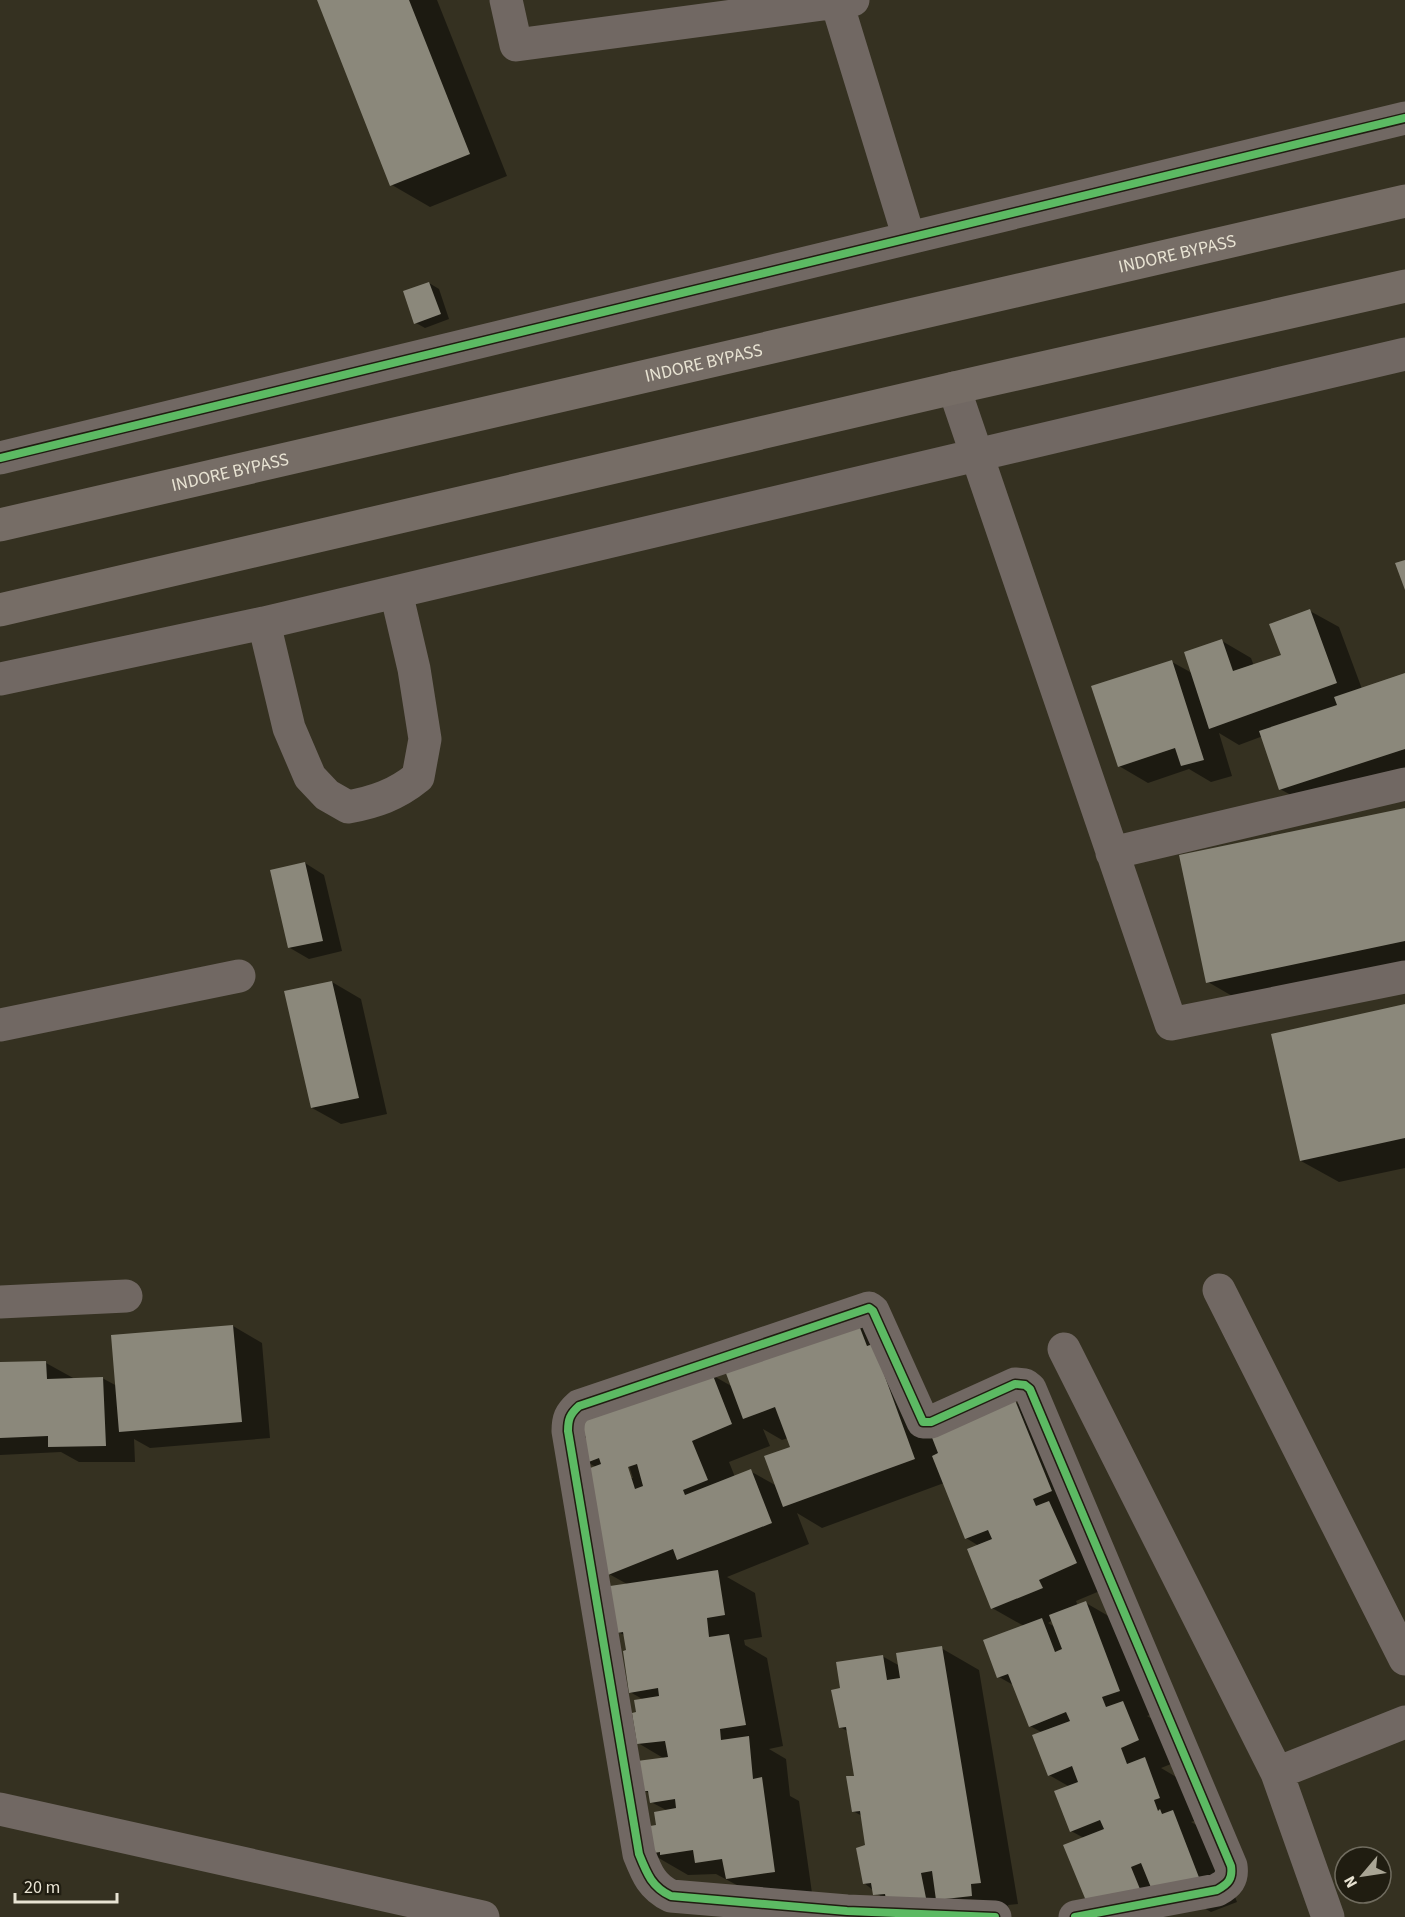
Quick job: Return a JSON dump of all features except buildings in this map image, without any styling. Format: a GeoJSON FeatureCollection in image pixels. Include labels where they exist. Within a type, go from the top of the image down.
{"type":"FeatureCollection","features":[{"type":"Feature","properties":{"kind":"highway","name":"INDORE BYPASS"},"geometry":{"type":"LineString","coordinates":[[0,525],[1405,201]]}},
{"type":"Feature","properties":{"kind":"highway"},"geometry":{"type":"LineString","coordinates":[[0,610],[954,388],[1405,286]]}},
{"type":"Feature","properties":{"kind":"street"},"geometry":{"type":"LineString","coordinates":[[506,0],[516,45],[845,2],[909,238]]}},
{"type":"Feature","properties":{"kind":"street"},"geometry":{"type":"LineString","coordinates":[[0,458],[1405,118]]}},
{"type":"Feature","properties":{"kind":"street"},"geometry":{"type":"LineString","coordinates":[[0,679],[264,623],[1405,354]]}},
{"type":"Feature","properties":{"kind":"street"},"geometry":{"type":"LineString","coordinates":[[954,388],[1171,1024],[1405,977]]}},
{"type":"Feature","properties":{"kind":"street"},"geometry":{"type":"LineString","coordinates":[[264,623],[289,728],[310,777],[327,795],[348,807],[375,802],[400,792],[418,777],[425,739],[414,669],[396,592]]}},
{"type":"Feature","properties":{"kind":"street"},"geometry":{"type":"LineString","coordinates":[[1112,853],[1405,784]]}},
{"type":"Feature","properties":{"kind":"street"},"geometry":{"type":"LineString","coordinates":[[0,1025],[239,975]]}},
{"type":"Feature","properties":{"kind":"street"},"geometry":{"type":"LineString","coordinates":[[1219,1290],[1405,1659]]}},
{"type":"Feature","properties":{"kind":"street"},"geometry":{"type":"LineString","coordinates":[[0,1302],[126,1296]]}},
{"type":"Feature","properties":{"kind":"street"},"geometry":{"type":"LineString","coordinates":[[995,1917],[846,1915],[671,1896],[657,1889],[647,1874],[639,1854],[568,1419],[579,1407],[869,1308],[873,1311],[923,1422],[931,1422],[1015,1384],[1026,1385],[1030,1389],[1231,1866],[1232,1875],[1227,1885],[1217,1890],[1075,1917]]}},
{"type":"Feature","properties":{"kind":"street"},"geometry":{"type":"LineString","coordinates":[[1064,1349],[1277,1773],[1328,1917]]}},
{"type":"Feature","properties":{"kind":"street"},"geometry":{"type":"LineString","coordinates":[[1277,1773],[1405,1722]]}},
{"type":"Feature","properties":{"kind":"street"},"geometry":{"type":"LineString","coordinates":[[0,1809],[483,1917]]}},
{"type":"Feature","properties":{"kind":"cycle path"},"geometry":{"type":"LineString","coordinates":[[0,458],[1405,118]]}},
{"type":"Feature","properties":{"kind":"cycle path"},"geometry":{"type":"LineString","coordinates":[[995,1917],[847,1911],[671,1896],[655,1884],[639,1854],[568,1431],[570,1417],[579,1406],[869,1308],[873,1311],[923,1422],[931,1422],[1015,1384],[1025,1385],[1030,1389],[1231,1866],[1229,1881],[1217,1890],[1075,1917]]}}]}
